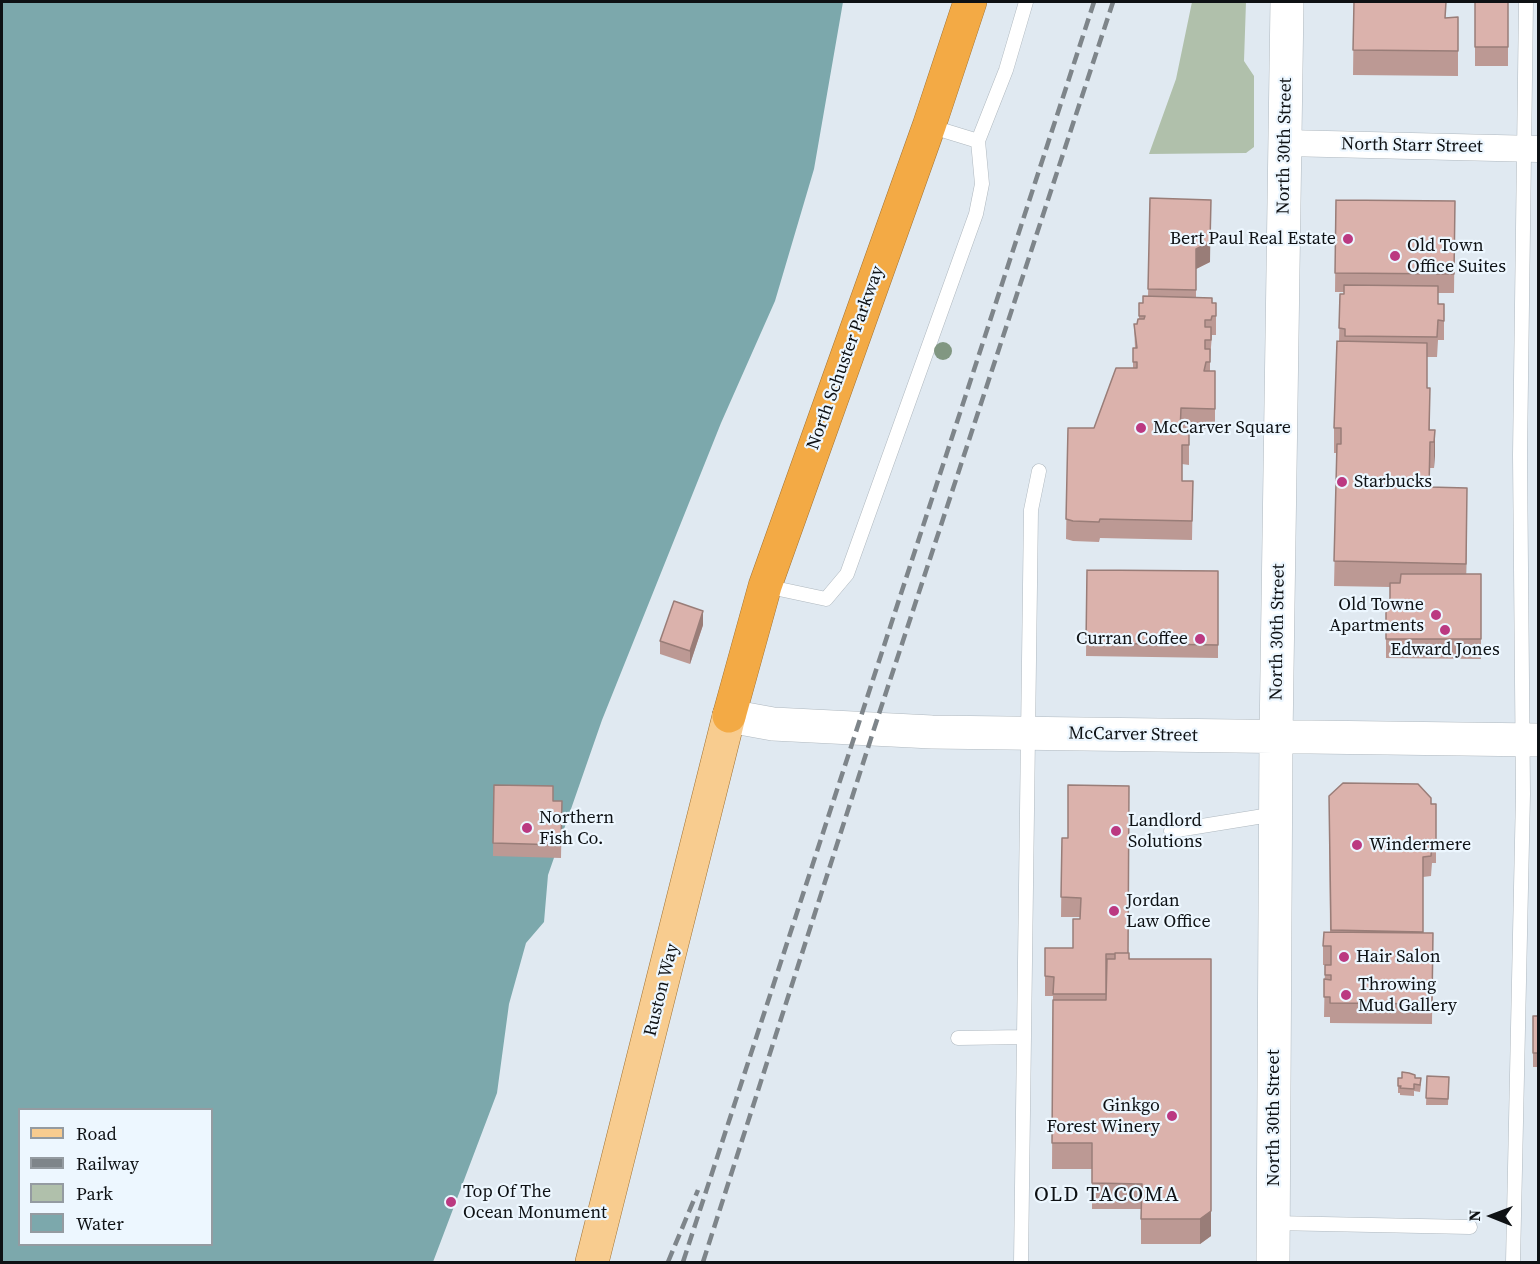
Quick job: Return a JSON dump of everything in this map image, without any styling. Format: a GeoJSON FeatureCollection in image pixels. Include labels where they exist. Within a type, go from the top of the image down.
{"type":"FeatureCollection","features":[{"type":"Feature","properties":{"kind":"highway","name":"North Schuster Parkway"},"geometry":{"type":"LineString","coordinates":[[729,716],[765,586],[929,126],[970,2]]}},
{"type":"Feature","properties":{"kind":"main road","name":"North 30th Street"},"geometry":{"type":"LineString","coordinates":[[1273,1263],[1276,738],[1287,2]]}},
{"type":"Feature","properties":{"kind":"main road","name":"McCarver Street"},"geometry":{"type":"LineString","coordinates":[[729,716],[773,724],[1026,734],[1531,740]]}},
{"type":"Feature","properties":{"kind":"main road","name":"Ruston Way"},"geometry":{"type":"LineString","coordinates":[[592,1263],[729,716]]}},
{"type":"Feature","properties":{"kind":"street","name":"North Starr Street"},"geometry":{"type":"LineString","coordinates":[[1285,143],[1532,148]]}},
{"type":"Feature","properties":{"kind":"lane"},"geometry":{"type":"LineString","coordinates":[[765,586],[826,599],[847,574],[976,214],[982,184],[978,141],[1006,70],[1026,2]]}},
{"type":"Feature","properties":{"kind":"lane"},"geometry":{"type":"LineString","coordinates":[[1514,1263],[1531,740],[1520,455],[1532,148],[1526,2]]}},
{"type":"Feature","properties":{"kind":"lane"},"geometry":{"type":"LineString","coordinates":[[929,126],[978,141]]}},
{"type":"Feature","properties":{"kind":"lane"},"geometry":{"type":"LineString","coordinates":[[1021,1263],[1026,734],[1031,510],[1040,471]]}},
{"type":"Feature","properties":{"kind":"lane"},"geometry":{"type":"LineString","coordinates":[[1171,831],[1277,814]]}},
{"type":"Feature","properties":{"kind":"lane"},"geometry":{"type":"LineString","coordinates":[[958,1038],[1024,1037]]}},
{"type":"Feature","properties":{"kind":"lane"},"geometry":{"type":"LineString","coordinates":[[1273,1223],[1470,1227]]}},
{"type":"Feature","properties":{"kind":"green space"},"geometry":{"type":"Polygon","coordinates":[[[1192,2],[1246,2],[1244,61],[1254,76],[1254,147],[1246,153],[1149,154],[1176,79],[1192,2]]]}},
{"type":"Feature","properties":{"kind":"water"},"geometry":{"type":"Polygon","coordinates":[[[2,2],[843,2],[814,169],[775,301],[721,423],[602,720],[548,875],[544,922],[526,943],[509,1004],[497,1093],[433,1262],[2,1262],[2,2]]]}},
{"type":"Feature","properties":{"kind":"building"},"geometry":{"type":"Polygon","coordinates":[[[1354,2],[1446,2],[1445,18],[1458,17],[1458,51],[1353,50],[1354,2]]]}},
{"type":"Feature","properties":{"kind":"building"},"geometry":{"type":"Polygon","coordinates":[[[1475,2],[1508,2],[1508,47],[1475,47],[1475,2]]]}},
{"type":"Feature","properties":{"kind":"building"},"geometry":{"type":"Polygon","coordinates":[[[1150,198],[1211,200],[1210,242],[1196,249],[1196,290],[1148,289],[1150,198]]]}},
{"type":"Feature","properties":{"kind":"building","name":"Old Town Office Suites"},"geometry":{"type":"Polygon","coordinates":[[[1336,200],[1455,201],[1454,274],[1335,273],[1336,200]]]}},
{"type":"Feature","properties":{"kind":"building"},"geometry":{"type":"Polygon","coordinates":[[[1344,285],[1438,286],[1438,304],[1444,304],[1444,321],[1438,320],[1437,337],[1345,336],[1345,329],[1339,328],[1340,294],[1344,294],[1344,285]]]}},
{"type":"Feature","properties":{"kind":"building","name":"McCarver Square"},"geometry":{"type":"Polygon","coordinates":[[[1143,296],[1212,298],[1212,303],[1216,303],[1216,316],[1212,316],[1211,320],[1205,320],[1205,327],[1211,327],[1211,340],[1205,340],[1205,349],[1210,349],[1210,362],[1206,362],[1204,371],[1215,371],[1215,409],[1181,408],[1180,432],[1189,433],[1189,445],[1182,445],[1182,481],[1193,481],[1192,521],[1100,519],[1099,522],[1066,519],[1068,428],[1094,428],[1116,368],[1137,368],[1137,362],[1133,362],[1133,348],[1137,348],[1134,324],[1137,324],[1138,319],[1144,319],[1145,316],[1139,316],[1139,303],[1143,303],[1143,296]]]}},
{"type":"Feature","properties":{"kind":"building"},"geometry":{"type":"Polygon","coordinates":[[[1337,341],[1427,343],[1427,388],[1430,388],[1429,430],[1435,430],[1434,442],[1430,442],[1429,487],[1467,488],[1466,564],[1334,561],[1337,444],[1341,444],[1341,428],[1334,428],[1337,341]]]}},
{"type":"Feature","properties":{"kind":"building"},"geometry":{"type":"Polygon","coordinates":[[[1087,570],[1218,571],[1218,645],[1086,643],[1087,570]]]}},
{"type":"Feature","properties":{"kind":"building","name":"Old Towne Apartments"},"geometry":{"type":"Polygon","coordinates":[[[1401,574],[1481,574],[1481,639],[1386,639],[1386,608],[1390,608],[1390,583],[1400,583],[1401,574]]]}},
{"type":"Feature","properties":{"kind":"building"},"geometry":{"type":"Polygon","coordinates":[[[674,601],[703,611],[690,651],[660,641],[674,601]]]}},
{"type":"Feature","properties":{"kind":"building"},"geometry":{"type":"Polygon","coordinates":[[[1343,783],[1418,784],[1431,798],[1431,804],[1436,804],[1436,844],[1432,844],[1431,856],[1423,857],[1423,932],[1331,930],[1329,796],[1343,783]]]}},
{"type":"Feature","properties":{"kind":"building"},"geometry":{"type":"Polygon","coordinates":[[[494,785],[553,786],[553,801],[562,801],[561,845],[493,843],[494,785]]]}},
{"type":"Feature","properties":{"kind":"building"},"geometry":{"type":"Polygon","coordinates":[[[1068,785],[1129,786],[1128,953],[1106,954],[1106,994],[1053,994],[1054,977],[1045,976],[1045,948],[1073,948],[1073,919],[1080,919],[1081,898],[1061,897],[1062,838],[1068,838],[1068,785]]]}},
{"type":"Feature","properties":{"kind":"building"},"geometry":{"type":"Polygon","coordinates":[[[1324,932],[1433,933],[1432,1004],[1330,1003],[1330,997],[1324,997],[1324,979],[1331,980],[1331,975],[1325,975],[1325,965],[1331,965],[1331,946],[1323,946],[1324,932]]]}},
{"type":"Feature","properties":{"kind":"building"},"geometry":{"type":"Polygon","coordinates":[[[1115,953],[1129,953],[1129,959],[1211,959],[1211,1211],[1200,1219],[1141,1219],[1142,1184],[1092,1183],[1092,1143],[1052,1143],[1053,1000],[1106,1000],[1107,959],[1115,959],[1115,953]]]}},
{"type":"Feature","properties":{"kind":"building"},"geometry":{"type":"Polygon","coordinates":[[[1538,1013],[1539,1057],[1538,1053],[1533,1053],[1533,1016],[1538,1016],[1538,1013]]]}},
{"type":"Feature","properties":{"kind":"building"},"geometry":{"type":"Polygon","coordinates":[[[1402,1072],[1415,1075],[1415,1078],[1421,1078],[1420,1085],[1414,1084],[1414,1089],[1400,1088],[1398,1078],[1402,1078],[1402,1072]]]}},
{"type":"Feature","properties":{"kind":"building"},"geometry":{"type":"Polygon","coordinates":[[[1427,1076],[1449,1077],[1448,1099],[1426,1098],[1427,1076]]]}},
{"type":"Feature","properties":{"kind":"railway"},"geometry":{"type":"LineString","coordinates":[[683,1262],[1094,2]]}},
{"type":"Feature","properties":{"kind":"railway"},"geometry":{"type":"LineString","coordinates":[[703,1262],[874,729],[1113,2]]}},
{"type":"Feature","properties":{"kind":"railway"},"geometry":{"type":"LineString","coordinates":[[668,1262],[698,1190]]}},
{"type":"Feature","properties":{"kind":"place","name":"Bert Paul Real Estate"},"geometry":{"type":"Point","coordinates":[1348,239]}},
{"type":"Feature","properties":{"kind":"place","name":"Old Town Office Suites"},"geometry":{"type":"Point","coordinates":[1395,256]}},
{"type":"Feature","properties":{"kind":"place","name":"McCarver Square"},"geometry":{"type":"Point","coordinates":[1141,428]}},
{"type":"Feature","properties":{"kind":"place","name":"Starbucks"},"geometry":{"type":"Point","coordinates":[1342,482]}},
{"type":"Feature","properties":{"kind":"place","name":"Old Towne Apartments"},"geometry":{"type":"Point","coordinates":[1436,615]}},
{"type":"Feature","properties":{"kind":"place","name":"Edward Jones"},"geometry":{"type":"Point","coordinates":[1445,630]}},
{"type":"Feature","properties":{"kind":"place","name":"Curran Coffee"},"geometry":{"type":"Point","coordinates":[1200,639]}},
{"type":"Feature","properties":{"kind":"place","name":"Northern Fish Co."},"geometry":{"type":"Point","coordinates":[527,828]}},
{"type":"Feature","properties":{"kind":"place","name":"Landlord Solutions"},"geometry":{"type":"Point","coordinates":[1116,831]}},
{"type":"Feature","properties":{"kind":"place","name":"Windermere"},"geometry":{"type":"Point","coordinates":[1357,845]}},
{"type":"Feature","properties":{"kind":"place","name":"Jordan Law Office"},"geometry":{"type":"Point","coordinates":[1114,911]}},
{"type":"Feature","properties":{"kind":"place","name":"Hair Salon"},"geometry":{"type":"Point","coordinates":[1344,957]}},
{"type":"Feature","properties":{"kind":"place","name":"Throwing Mud Gallery"},"geometry":{"type":"Point","coordinates":[1346,995]}},
{"type":"Feature","properties":{"kind":"place","name":"Ginkgo Forest Winery"},"geometry":{"type":"Point","coordinates":[1172,1116]}},
{"type":"Feature","properties":{"kind":"place","name":"Top Of The Ocean Monument"},"geometry":{"type":"Point","coordinates":[451,1202]}},
{"type":"Feature","properties":{"kind":"district","name":"OLD TACOMA"},"geometry":{"type":"Point","coordinates":[1107,1196]}}]}
